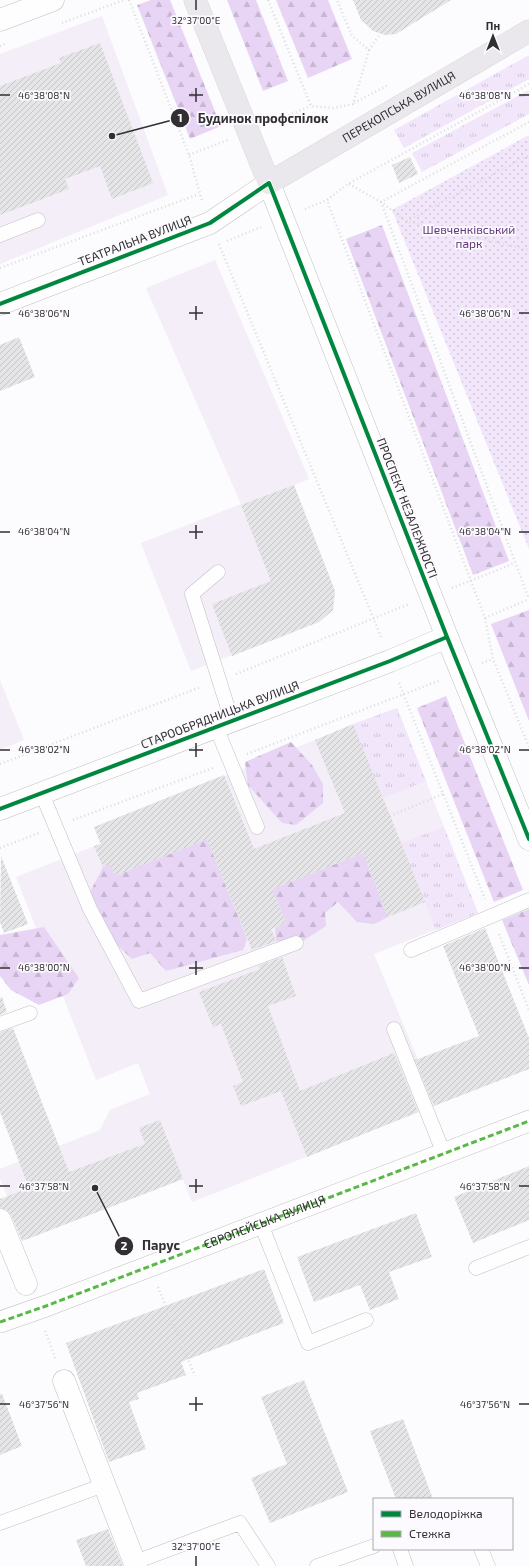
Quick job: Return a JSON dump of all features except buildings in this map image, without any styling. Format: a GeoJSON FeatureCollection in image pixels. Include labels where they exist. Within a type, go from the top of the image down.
{"type":"FeatureCollection","features":[{"type":"Feature","properties":{"kind":"main road","name":"ПРОСПЕКТ НЕЗАЛЕЖНОСТІ"},"geometry":{"type":"LineString","coordinates":[[195,0],[269,183]]}},
{"type":"Feature","properties":{"kind":"main road","name":"ПЕРЕКОПСЬКА ВУЛИЦЯ"},"geometry":{"type":"LineString","coordinates":[[269,183],[529,31]]}},
{"type":"Feature","properties":{"kind":"street"},"geometry":{"type":"LineString","coordinates":[[0,20],[54,0]]}},
{"type":"Feature","properties":{"kind":"street","name":"ТЕАТРАЛЬНА ВУЛИЦЯ"},"geometry":{"type":"LineString","coordinates":[[0,304],[210,223],[269,183]]}},
{"type":"Feature","properties":{"kind":"street","name":"ПРОСПЕКТ НЕЗАЛЕЖНОСТІ"},"geometry":{"type":"LineString","coordinates":[[269,183],[447,637],[529,839]]}},
{"type":"Feature","properties":{"kind":"street","name":"СТАРООБРЯДНИЦЬКА ВУЛИЦЯ"},"geometry":{"type":"LineString","coordinates":[[0,810],[390,661],[447,637]]}},
{"type":"Feature","properties":{"kind":"street","name":"ЄВРОПЕЙСЬКА ВУЛИЦЯ"},"geometry":{"type":"LineString","coordinates":[[0,1322],[529,1121]]}},
{"type":"Feature","properties":{"kind":"street"},"geometry":{"type":"LineString","coordinates":[[0,1220],[26,1284]]}},
{"type":"Feature","properties":{"kind":"street"},"geometry":{"type":"LineString","coordinates":[[64,1381],[136,1564]]}},
{"type":"Feature","properties":{"kind":"lane"},"geometry":{"type":"LineString","coordinates":[[0,235],[38,220]]}},
{"type":"Feature","properties":{"kind":"lane"},"geometry":{"type":"LineString","coordinates":[[218,572],[192,594],[219,680],[224,724],[257,827]]}},
{"type":"Feature","properties":{"kind":"lane"},"geometry":{"type":"LineString","coordinates":[[42,794],[90,909],[139,1001],[296,943]]}},
{"type":"Feature","properties":{"kind":"lane"},"geometry":{"type":"LineString","coordinates":[[411,950],[529,900]]}},
{"type":"Feature","properties":{"kind":"lane"},"geometry":{"type":"LineString","coordinates":[[0,1024],[30,1013]]}},
{"type":"Feature","properties":{"kind":"lane"},"geometry":{"type":"LineString","coordinates":[[394,1028],[444,1154]]}},
{"type":"Feature","properties":{"kind":"lane"},"geometry":{"type":"LineString","coordinates":[[261,1224],[308,1343],[366,1320]]}},
{"type":"Feature","properties":{"kind":"lane"},"geometry":{"type":"LineString","coordinates":[[476,1268],[529,1247]]}},
{"type":"Feature","properties":{"kind":"lane"},"geometry":{"type":"LineString","coordinates":[[0,1523],[104,1485]]}},
{"type":"Feature","properties":{"kind":"lane"},"geometry":{"type":"LineString","coordinates":[[136,1564],[240,1523],[268,1566]]}},
{"type":"Feature","properties":{"kind":"lane"},"geometry":{"type":"LineString","coordinates":[[317,1566],[373,1546]]}},
{"type":"Feature","properties":{"kind":"lane"},"geometry":{"type":"LineString","coordinates":[[400,1550],[406,1566]]}},
{"type":"Feature","properties":{"kind":"lane"},"geometry":{"type":"LineString","coordinates":[[481,1550],[488,1566]]}},
{"type":"Feature","properties":{"kind":"path"},"geometry":{"type":"LineString","coordinates":[[0,764],[219,680],[374,618],[210,223],[199,194],[189,155],[129,0]]}},
{"type":"Feature","properties":{"kind":"path"},"geometry":{"type":"LineString","coordinates":[[268,0],[311,106],[332,108],[353,104],[369,50],[380,34]]}},
{"type":"Feature","properties":{"kind":"path"},"geometry":{"type":"LineString","coordinates":[[337,0],[352,36],[369,50]]}},
{"type":"Feature","properties":{"kind":"path"},"geometry":{"type":"LineString","coordinates":[[529,84],[348,184],[327,200],[485,618],[493,659],[529,747]]}},
{"type":"Feature","properties":{"kind":"path"},"geometry":{"type":"LineString","coordinates":[[381,202],[529,122]]}},
{"type":"Feature","properties":{"kind":"path"},"geometry":{"type":"LineString","coordinates":[[406,221],[529,155]]}},
{"type":"Feature","properties":{"kind":"path"},"geometry":{"type":"LineString","coordinates":[[348,184],[381,202],[406,221],[529,250]]}},
{"type":"Feature","properties":{"kind":"path"},"geometry":{"type":"LineString","coordinates":[[0,268],[199,194]]}},
{"type":"Feature","properties":{"kind":"path"},"geometry":{"type":"LineString","coordinates":[[381,202],[529,599],[485,618]]}},
{"type":"Feature","properties":{"kind":"path"},"geometry":{"type":"LineString","coordinates":[[474,580],[515,564]]}},
{"type":"Feature","properties":{"kind":"path"},"geometry":{"type":"LineString","coordinates":[[390,661],[529,1010]]}},
{"type":"Feature","properties":{"kind":"path"},"geometry":{"type":"LineString","coordinates":[[390,816],[443,794]]}},
{"type":"Feature","properties":{"kind":"path"},"geometry":{"type":"LineString","coordinates":[[150,1266],[195,1376]]}},
{"type":"Feature","properties":{"kind":"shaded area"},"geometry":{"type":"Polygon","coordinates":[[[102,16],[168,195],[0,264],[0,54],[102,16]]]}},
{"type":"Feature","properties":{"kind":"shaded area"},"geometry":{"type":"Polygon","coordinates":[[[215,260],[309,479],[294,485],[335,591],[333,610],[319,622],[191,671],[141,543],[241,504],[146,288],[215,260]]]}},
{"type":"Feature","properties":{"kind":"shaded area"},"geometry":{"type":"Polygon","coordinates":[[[0,680],[24,740],[0,750],[0,680]]]}},
{"type":"Feature","properties":{"kind":"shaded area"},"geometry":{"type":"Polygon","coordinates":[[[397,708],[478,913],[374,954],[437,1105],[192,1202],[183,1179],[25,1240],[0,1179],[0,1169],[100,1130],[110,1110],[150,1094],[138,1063],[96,1080],[16,877],[100,844],[94,827],[397,708]]]}},
{"type":"Feature","properties":{"kind":"green space"},"geometry":{"type":"Polygon","coordinates":[[[151,0],[170,0],[221,126],[190,139],[137,5],[151,0]]]}},
{"type":"Feature","properties":{"kind":"green space"},"geometry":{"type":"Polygon","coordinates":[[[227,0],[256,0],[288,81],[263,91],[227,0]]]}},
{"type":"Feature","properties":{"kind":"green space"},"geometry":{"type":"Polygon","coordinates":[[[276,0],[328,0],[352,59],[308,78],[276,0]]]}},
{"type":"Feature","properties":{"kind":"green space"},"geometry":{"type":"Polygon","coordinates":[[[529,55],[529,79],[404,148],[394,130],[529,55]]]}},
{"type":"Feature","properties":{"kind":"green space"},"geometry":{"type":"Polygon","coordinates":[[[529,90],[529,114],[422,172],[412,153],[529,90]]]}},
{"type":"Feature","properties":{"kind":"green space","name":"Шевченківський парк"},"geometry":{"type":"Polygon","coordinates":[[[529,135],[529,549],[392,210],[529,135]]]}},
{"type":"Feature","properties":{"kind":"green space"},"geometry":{"type":"Polygon","coordinates":[[[382,225],[509,561],[473,575],[346,239],[382,225]]]}},
{"type":"Feature","properties":{"kind":"green space"},"geometry":{"type":"Polygon","coordinates":[[[529,610],[529,721],[491,624],[529,610]]]}},
{"type":"Feature","properties":{"kind":"green space"},"geometry":{"type":"Polygon","coordinates":[[[446,696],[523,890],[494,902],[417,708],[446,696]]]}},
{"type":"Feature","properties":{"kind":"green space"},"geometry":{"type":"Polygon","coordinates":[[[397,708],[426,781],[383,798],[353,724],[397,708]]]}},
{"type":"Feature","properties":{"kind":"green space"},"geometry":{"type":"Polygon","coordinates":[[[291,742],[312,765],[323,784],[323,803],[296,825],[282,823],[248,785],[245,762],[291,742]]]}},
{"type":"Feature","properties":{"kind":"green space"},"geometry":{"type":"Polygon","coordinates":[[[444,827],[478,913],[436,930],[401,843],[444,827]]]}},
{"type":"Feature","properties":{"kind":"green space"},"geometry":{"type":"Polygon","coordinates":[[[207,839],[247,939],[243,950],[166,971],[150,953],[132,959],[116,944],[90,892],[103,867],[110,864],[115,876],[207,839]]]}},
{"type":"Feature","properties":{"kind":"green space"},"geometry":{"type":"Polygon","coordinates":[[[363,853],[388,917],[374,924],[357,922],[338,902],[325,913],[326,926],[303,941],[276,941],[275,928],[286,923],[272,889],[363,853]]]}},
{"type":"Feature","properties":{"kind":"green space"},"geometry":{"type":"Polygon","coordinates":[[[529,909],[529,985],[502,920],[529,909]]]}},
{"type":"Feature","properties":{"kind":"green space"},"geometry":{"type":"Polygon","coordinates":[[[44,927],[79,978],[68,994],[39,1005],[11,990],[0,976],[0,935],[44,927]]]}},
{"type":"Feature","properties":{"kind":"marked path"},"geometry":{"type":"LineString","coordinates":[[0,1322],[46,1306],[529,1121]]}},
{"type":"Feature","properties":{"kind":"cycle path"},"geometry":{"type":"LineString","coordinates":[[0,304],[210,223],[269,183],[447,637],[529,839]]}},
{"type":"Feature","properties":{"kind":"cycle path"},"geometry":{"type":"LineString","coordinates":[[0,809],[390,661],[447,637]]}},
{"type":"Feature","properties":{"kind":"place","name":"Будинок профспілок"},"geometry":{"type":"Point","coordinates":[112,136]}},
{"type":"Feature","properties":{"kind":"place","name":"Парус"},"geometry":{"type":"Point","coordinates":[95,1188]}}]}
